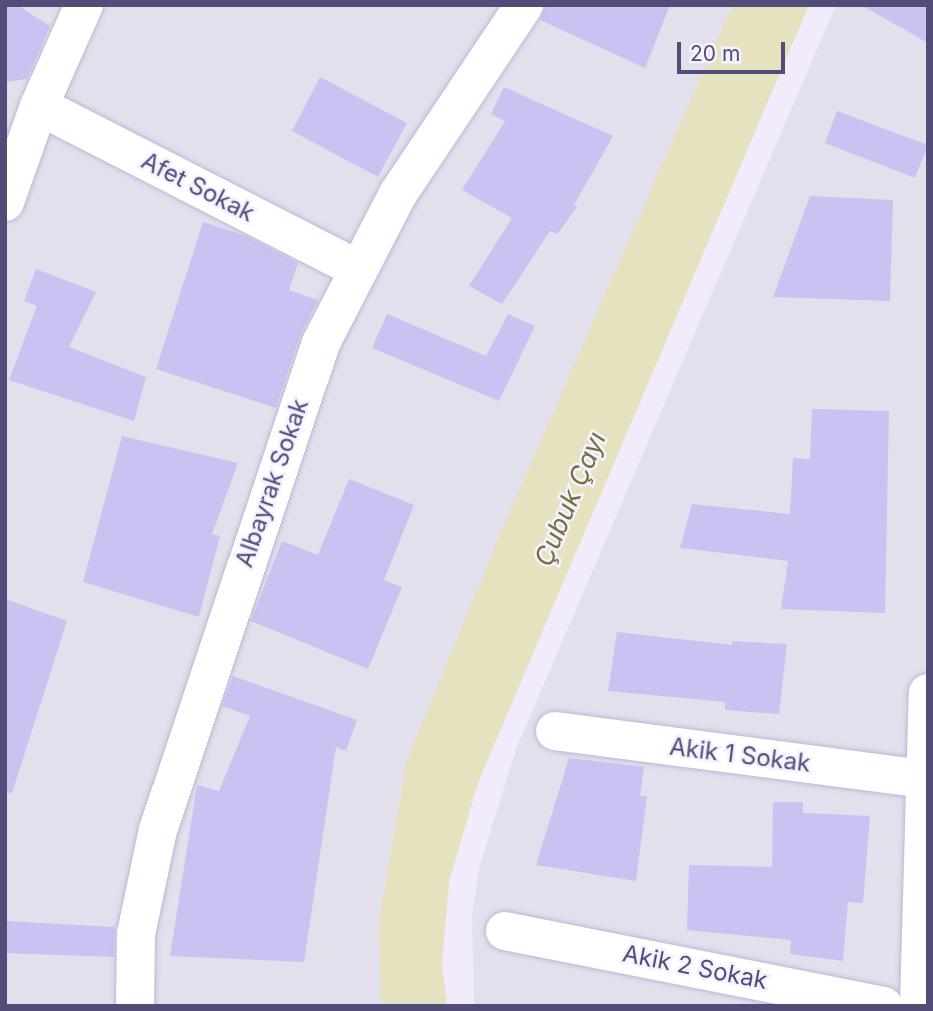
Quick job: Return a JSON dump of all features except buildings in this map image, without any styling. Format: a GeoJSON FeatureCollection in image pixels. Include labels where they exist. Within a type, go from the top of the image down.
{"type":"FeatureCollection","features":[{"type":"Feature","properties":{"kind":"street"},"geometry":{"type":"LineString","coordinates":[[5,202],[14,144],[39,106],[84,5]]}},
{"type":"Feature","properties":{"kind":"street","name":"Albayrak Sokak"},"geometry":{"type":"LineString","coordinates":[[135,1006],[136,934],[158,830],[321,343],[356,268],[398,194],[524,5]]}},
{"type":"Feature","properties":{"kind":"street","name":"Afet Sokak"},"geometry":{"type":"LineString","coordinates":[[39,106],[356,268]]}},
{"type":"Feature","properties":{"kind":"street"},"geometry":{"type":"LineString","coordinates":[[919,1006],[925,872],[928,693]]}},
{"type":"Feature","properties":{"kind":"street","name":"Akik 1 Sokak"},"geometry":{"type":"LineString","coordinates":[[555,730],[925,779]]}},
{"type":"Feature","properties":{"kind":"street","name":"Akik 2 Sokak"},"geometry":{"type":"LineString","coordinates":[[505,931],[884,1006]]}},
{"type":"Feature","properties":{"kind":"shaded area"},"geometry":{"type":"Polygon","coordinates":[[[5,5],[732,5],[406,762],[379,921],[381,1006],[5,1006],[5,5]]]}},
{"type":"Feature","properties":{"kind":"shaded area"},"geometry":{"type":"Polygon","coordinates":[[[836,5],[928,5],[928,1006],[474,1006],[472,915],[480,865],[516,749],[836,5]]]}},
{"type":"Feature","properties":{"kind":"water","name":"Çubuk Çayı"},"geometry":{"type":"Polygon","coordinates":[[[732,5],[809,5],[478,783],[449,882],[442,963],[447,1006],[381,1006],[379,921],[406,762],[506,520],[732,5]]]}}]}
